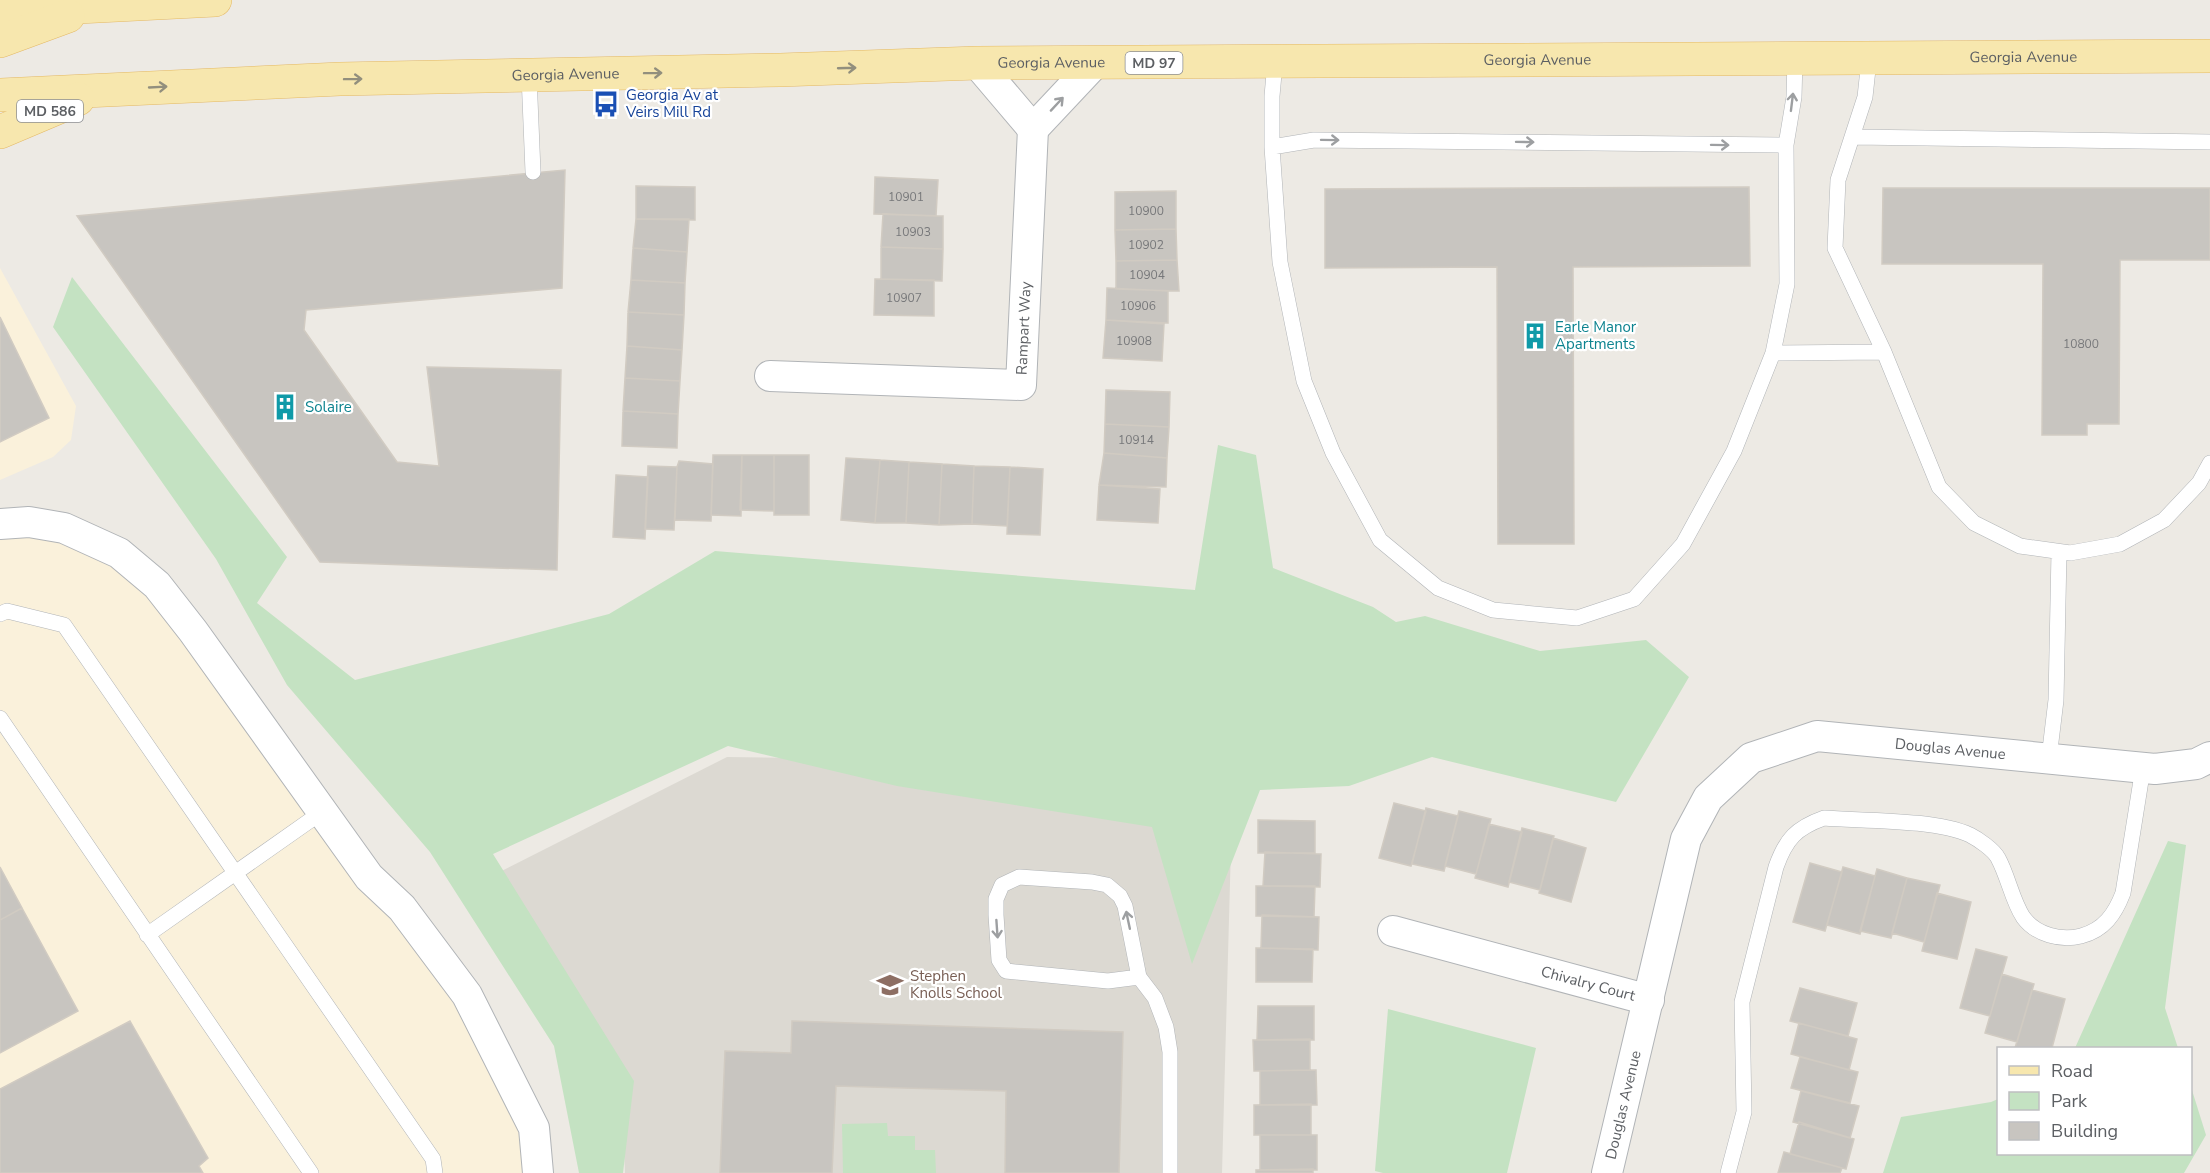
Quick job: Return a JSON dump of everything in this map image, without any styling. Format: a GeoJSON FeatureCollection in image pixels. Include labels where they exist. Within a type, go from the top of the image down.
{"type":"FeatureCollection","features":[{"type":"Feature","properties":{"kind":"main road"},"geometry":{"type":"LineString","coordinates":[[0,11],[101,2],[215,0]]}},
{"type":"Feature","properties":{"kind":"main road"},"geometry":{"type":"LineString","coordinates":[[0,42],[101,2]]}},
{"type":"Feature","properties":{"kind":"main road","name":"Georgia Avenue"},"geometry":{"type":"LineString","coordinates":[[0,95],[340,79],[780,70],[976,63],[2210,57]]}},
{"type":"Feature","properties":{"kind":"main road","name":"MD 586"},"geometry":{"type":"LineString","coordinates":[[0,132],[99,90]]}},
{"type":"Feature","properties":{"kind":"street"},"geometry":{"type":"LineString","coordinates":[[976,63],[1033,129],[1095,63]]}},
{"type":"Feature","properties":{"kind":"street","name":"Rampart Way"},"geometry":{"type":"LineString","coordinates":[[770,376],[1021,385],[1033,129]]}},
{"type":"Feature","properties":{"kind":"street"},"geometry":{"type":"LineString","coordinates":[[0,524],[29,522],[64,528],[119,553],[157,585],[193,631],[369,878],[402,908],[467,994],[534,1128],[538,1173]]}},
{"type":"Feature","properties":{"kind":"street","name":"Douglas Avenue"},"geometry":{"type":"LineString","coordinates":[[1708,798],[1751,758],[1817,736],[2155,769],[2196,764],[2210,757]]}},
{"type":"Feature","properties":{"kind":"street","name":"Chivalry Court"},"geometry":{"type":"LineString","coordinates":[[1394,931],[1649,999],[1686,839],[1708,798]]}},
{"type":"Feature","properties":{"kind":"street","name":"Douglas Avenue"},"geometry":{"type":"LineString","coordinates":[[1607,1173],[1649,999]]}},
{"type":"Feature","properties":{"kind":"lane"},"geometry":{"type":"LineString","coordinates":[[1275,63],[1272,96],[1272,147],[1280,262],[1304,381],[1333,453],[1380,540],[1438,588],[1454,595],[1493,610],[1577,618],[1634,599],[1683,544],[1734,451],[1773,353],[1787,284],[1786,145],[1794,97],[1795,59]]}},
{"type":"Feature","properties":{"kind":"lane"},"geometry":{"type":"LineString","coordinates":[[1869,60],[1865,97],[1854,137],[1838,180],[1835,248],[1884,352],[1939,486],[1974,523],[2020,546],[2070,553],[2120,544],[2164,520],[2199,483],[2210,463]]}},
{"type":"Feature","properties":{"kind":"lane"},"geometry":{"type":"LineString","coordinates":[[529,75],[533,172]]}},
{"type":"Feature","properties":{"kind":"lane"},"geometry":{"type":"LineString","coordinates":[[1854,137],[2210,141]]}},
{"type":"Feature","properties":{"kind":"lane"},"geometry":{"type":"LineString","coordinates":[[1272,147],[1314,140],[1786,145]]}},
{"type":"Feature","properties":{"kind":"lane"},"geometry":{"type":"LineString","coordinates":[[1773,353],[1884,352]]}},
{"type":"Feature","properties":{"kind":"lane"},"geometry":{"type":"LineString","coordinates":[[2049,758],[2056,700],[2059,552]]}},
{"type":"Feature","properties":{"kind":"lane"},"geometry":{"type":"LineString","coordinates":[[0,614],[7,611],[64,625],[433,1159],[435,1173]]}},
{"type":"Feature","properties":{"kind":"lane"},"geometry":{"type":"LineString","coordinates":[[0,718],[311,1173]]}},
{"type":"Feature","properties":{"kind":"lane"},"geometry":{"type":"LineString","coordinates":[[1728,1173],[1744,1112],[1742,1002],[1776,867],[1782,849],[1793,835],[1807,824],[1824,818],[1933,825],[1970,835],[1997,855],[2024,917],[2037,930],[2054,937],[2072,938],[2090,934],[2106,924],[2117,910],[2123,893],[2143,768]]}},
{"type":"Feature","properties":{"kind":"lane"},"geometry":{"type":"LineString","coordinates":[[147,935],[322,812]]}},
{"type":"Feature","properties":{"kind":"lane"},"geometry":{"type":"LineString","coordinates":[[1139,977],[1108,981],[1006,971],[999,960],[996,915],[996,899],[1002,885],[1019,877],[1107,885],[1120,896],[1125,906],[1139,977],[1155,998],[1166,1027],[1170,1053],[1170,1173]]}},
{"type":"Feature","properties":{"kind":"shaded area"},"geometry":{"type":"Polygon","coordinates":[[[0,268],[76,406],[71,440],[53,457],[0,480],[0,268]]]}},
{"type":"Feature","properties":{"kind":"shaded area"},"geometry":{"type":"Polygon","coordinates":[[[0,524],[119,553],[467,995],[538,1173],[0,1173],[0,524]]]}},
{"type":"Feature","properties":{"kind":"shaded area","name":"Stephen Knolls School"},"geometry":{"type":"Polygon","coordinates":[[[727,757],[866,759],[1233,774],[1222,1173],[625,1173],[622,1091],[486,879],[727,757]]]}},
{"type":"Feature","properties":{"kind":"green space"},"geometry":{"type":"Polygon","coordinates":[[[72,277],[287,557],[257,603],[355,680],[609,614],[715,551],[1195,590],[1218,445],[1256,455],[1273,568],[1373,607],[1396,622],[1425,616],[1540,651],[1646,640],[1689,677],[1616,802],[1432,757],[1349,786],[1260,790],[1192,964],[1152,827],[897,786],[728,746],[493,854],[634,1081],[623,1173],[579,1173],[554,1046],[430,852],[287,685],[216,559],[53,327],[72,277]]]}},
{"type":"Feature","properties":{"kind":"green space"},"geometry":{"type":"Polygon","coordinates":[[[2168,841],[2186,845],[2165,1008],[2178,1047],[2075,1047],[2168,841]]]}},
{"type":"Feature","properties":{"kind":"green space"},"geometry":{"type":"Polygon","coordinates":[[[1388,1009],[1536,1048],[1507,1173],[1383,1173],[1375,1171],[1388,1009]]]}},
{"type":"Feature","properties":{"kind":"green space"},"geometry":{"type":"Polygon","coordinates":[[[2192,1090],[2206,1135],[2184,1173],[1883,1173],[1901,1117],[1997,1099],[1997,1155],[2192,1155],[2192,1090]]]}},
{"type":"Feature","properties":{"kind":"green space"},"geometry":{"type":"Polygon","coordinates":[[[887,1123],[888,1136],[915,1136],[915,1150],[935,1150],[936,1173],[843,1173],[842,1124],[887,1123]]]}},
{"type":"Feature","properties":{"kind":"building","name":"Solaire"},"geometry":{"type":"Polygon","coordinates":[[[565,170],[562,288],[306,310],[304,330],[397,462],[439,466],[427,367],[561,370],[557,570],[320,562],[77,216],[565,170]]]}},
{"type":"Feature","properties":{"kind":"building"},"geometry":{"type":"Polygon","coordinates":[[[875,177],[938,180],[936,216],[874,214],[875,177]]]}},
{"type":"Feature","properties":{"kind":"building"},"geometry":{"type":"Polygon","coordinates":[[[636,186],[695,187],[695,220],[636,219],[636,186]]]}},
{"type":"Feature","properties":{"kind":"building","name":"Earle Manor Apartments"},"geometry":{"type":"Polygon","coordinates":[[[1749,187],[1750,266],[1573,267],[1574,544],[1498,544],[1497,267],[1325,268],[1325,189],[1749,187]]]}},
{"type":"Feature","properties":{"kind":"building"},"geometry":{"type":"Polygon","coordinates":[[[1883,188],[2210,188],[2210,260],[2120,260],[2119,424],[2087,424],[2087,435],[2042,435],[2043,264],[1882,264],[1883,188]]]}},
{"type":"Feature","properties":{"kind":"building"},"geometry":{"type":"Polygon","coordinates":[[[1176,191],[1176,229],[1115,230],[1115,192],[1176,191]]]}},
{"type":"Feature","properties":{"kind":"building"},"geometry":{"type":"Polygon","coordinates":[[[883,214],[943,216],[943,249],[881,247],[883,214]]]}},
{"type":"Feature","properties":{"kind":"building"},"geometry":{"type":"Polygon","coordinates":[[[636,219],[689,219],[687,252],[633,248],[636,219]]]}},
{"type":"Feature","properties":{"kind":"building"},"geometry":{"type":"Polygon","coordinates":[[[1176,229],[1177,260],[1116,261],[1115,230],[1176,229]]]}},
{"type":"Feature","properties":{"kind":"building"},"geometry":{"type":"Polygon","coordinates":[[[881,247],[943,249],[942,281],[881,279],[881,247]]]}},
{"type":"Feature","properties":{"kind":"building"},"geometry":{"type":"Polygon","coordinates":[[[633,248],[687,252],[685,283],[631,280],[633,248]]]}},
{"type":"Feature","properties":{"kind":"building"},"geometry":{"type":"Polygon","coordinates":[[[1177,260],[1179,291],[1116,289],[1116,261],[1177,260]]]}},
{"type":"Feature","properties":{"kind":"building"},"geometry":{"type":"Polygon","coordinates":[[[875,279],[934,280],[934,316],[874,315],[875,279]]]}},
{"type":"Feature","properties":{"kind":"building"},"geometry":{"type":"Polygon","coordinates":[[[631,280],[685,283],[684,315],[628,312],[631,280]]]}},
{"type":"Feature","properties":{"kind":"building"},"geometry":{"type":"Polygon","coordinates":[[[1107,288],[1168,291],[1168,323],[1106,320],[1107,288]]]}},
{"type":"Feature","properties":{"kind":"building"},"geometry":{"type":"Polygon","coordinates":[[[628,312],[684,315],[682,350],[627,346],[628,312]]]}},
{"type":"Feature","properties":{"kind":"building"},"geometry":{"type":"Polygon","coordinates":[[[0,317],[49,418],[0,442],[0,317]]]}},
{"type":"Feature","properties":{"kind":"building"},"geometry":{"type":"Polygon","coordinates":[[[1106,320],[1164,324],[1162,361],[1103,358],[1106,320]]]}},
{"type":"Feature","properties":{"kind":"building"},"geometry":{"type":"Polygon","coordinates":[[[627,346],[682,350],[680,381],[625,378],[627,346]]]}},
{"type":"Feature","properties":{"kind":"building"},"geometry":{"type":"Polygon","coordinates":[[[625,378],[680,381],[678,414],[623,411],[625,378]]]}},
{"type":"Feature","properties":{"kind":"building"},"geometry":{"type":"Polygon","coordinates":[[[1106,390],[1170,392],[1169,427],[1105,424],[1106,390]]]}},
{"type":"Feature","properties":{"kind":"building"},"geometry":{"type":"Polygon","coordinates":[[[623,411],[678,414],[677,448],[622,446],[623,411]]]}},
{"type":"Feature","properties":{"kind":"building"},"geometry":{"type":"Polygon","coordinates":[[[1105,424],[1169,427],[1167,458],[1104,453],[1105,424]]]}},
{"type":"Feature","properties":{"kind":"building"},"geometry":{"type":"Polygon","coordinates":[[[1104,453],[1167,458],[1166,487],[1099,485],[1104,453]]]}},
{"type":"Feature","properties":{"kind":"building"},"geometry":{"type":"Polygon","coordinates":[[[713,455],[742,455],[741,516],[711,515],[713,455]]]}},
{"type":"Feature","properties":{"kind":"building"},"geometry":{"type":"Polygon","coordinates":[[[742,455],[774,455],[774,511],[740,510],[742,455]]]}},
{"type":"Feature","properties":{"kind":"building"},"geometry":{"type":"Polygon","coordinates":[[[774,455],[809,455],[809,515],[774,515],[774,455]]]}},
{"type":"Feature","properties":{"kind":"building"},"geometry":{"type":"Polygon","coordinates":[[[846,458],[880,460],[875,523],[841,520],[846,458]]]}},
{"type":"Feature","properties":{"kind":"building"},"geometry":{"type":"Polygon","coordinates":[[[880,460],[909,462],[906,523],[875,523],[880,460]]]}},
{"type":"Feature","properties":{"kind":"building"},"geometry":{"type":"Polygon","coordinates":[[[679,461],[713,464],[711,521],[675,520],[679,461]]]}},
{"type":"Feature","properties":{"kind":"building"},"geometry":{"type":"Polygon","coordinates":[[[909,462],[942,464],[939,525],[906,523],[909,462]]]}},
{"type":"Feature","properties":{"kind":"building"},"geometry":{"type":"Polygon","coordinates":[[[942,464],[974,466],[972,524],[939,525],[942,464]]]}},
{"type":"Feature","properties":{"kind":"building"},"geometry":{"type":"Polygon","coordinates":[[[648,466],[677,467],[674,530],[645,529],[648,466]]]}},
{"type":"Feature","properties":{"kind":"building"},"geometry":{"type":"Polygon","coordinates":[[[974,466],[1010,467],[1007,526],[972,524],[974,466]]]}},
{"type":"Feature","properties":{"kind":"building"},"geometry":{"type":"Polygon","coordinates":[[[1010,467],[1043,469],[1040,535],[1007,534],[1010,467]]]}},
{"type":"Feature","properties":{"kind":"building"},"geometry":{"type":"Polygon","coordinates":[[[616,475],[648,477],[645,539],[613,537],[616,475]]]}},
{"type":"Feature","properties":{"kind":"building"},"geometry":{"type":"Polygon","coordinates":[[[1099,485],[1160,489],[1158,523],[1097,520],[1099,485]]]}},
{"type":"Feature","properties":{"kind":"building"},"geometry":{"type":"Polygon","coordinates":[[[1394,803],[1426,811],[1411,866],[1379,858],[1394,803]]]}},
{"type":"Feature","properties":{"kind":"building"},"geometry":{"type":"Polygon","coordinates":[[[1426,808],[1458,816],[1444,871],[1412,864],[1426,808]]]}},
{"type":"Feature","properties":{"kind":"building"},"geometry":{"type":"Polygon","coordinates":[[[1459,811],[1491,819],[1476,874],[1445,866],[1459,811]]]}},
{"type":"Feature","properties":{"kind":"building"},"geometry":{"type":"Polygon","coordinates":[[[1258,820],[1315,821],[1315,853],[1258,853],[1258,820]]]}},
{"type":"Feature","properties":{"kind":"building"},"geometry":{"type":"Polygon","coordinates":[[[1489,824],[1522,832],[1508,887],[1475,878],[1489,824]]]}},
{"type":"Feature","properties":{"kind":"building"},"geometry":{"type":"Polygon","coordinates":[[[1522,828],[1554,836],[1540,890],[1509,882],[1522,828]]]}},
{"type":"Feature","properties":{"kind":"building"},"geometry":{"type":"Polygon","coordinates":[[[1553,838],[1586,848],[1571,902],[1539,893],[1553,838]]]}},
{"type":"Feature","properties":{"kind":"building"},"geometry":{"type":"Polygon","coordinates":[[[1265,852],[1321,854],[1320,887],[1263,886],[1265,852]]]}},
{"type":"Feature","properties":{"kind":"building"},"geometry":{"type":"Polygon","coordinates":[[[1810,863],[1842,872],[1825,931],[1793,922],[1810,863]]]}},
{"type":"Feature","properties":{"kind":"building"},"geometry":{"type":"Polygon","coordinates":[[[0,867],[22,908],[0,920],[0,867]]]}},
{"type":"Feature","properties":{"kind":"building"},"geometry":{"type":"Polygon","coordinates":[[[1843,867],[1875,876],[1860,934],[1827,925],[1843,867]]]}},
{"type":"Feature","properties":{"kind":"building"},"geometry":{"type":"Polygon","coordinates":[[[1877,869],[1907,878],[1891,938],[1860,931],[1877,869]]]}},
{"type":"Feature","properties":{"kind":"building"},"geometry":{"type":"Polygon","coordinates":[[[1907,878],[1940,885],[1924,942],[1892,933],[1907,878]]]}},
{"type":"Feature","properties":{"kind":"building"},"geometry":{"type":"Polygon","coordinates":[[[1256,886],[1315,886],[1314,917],[1256,916],[1256,886]]]}},
{"type":"Feature","properties":{"kind":"building"},"geometry":{"type":"Polygon","coordinates":[[[1937,893],[1971,902],[1957,959],[1922,951],[1937,893]]]}},
{"type":"Feature","properties":{"kind":"building"},"geometry":{"type":"Polygon","coordinates":[[[22,908],[78,1011],[0,1053],[0,920],[22,908]]]}},
{"type":"Feature","properties":{"kind":"building"},"geometry":{"type":"Polygon","coordinates":[[[1262,915],[1319,917],[1318,950],[1261,948],[1262,915]]]}},
{"type":"Feature","properties":{"kind":"building"},"geometry":{"type":"Polygon","coordinates":[[[1256,948],[1313,949],[1312,982],[1256,982],[1256,948]]]}},
{"type":"Feature","properties":{"kind":"building"},"geometry":{"type":"Polygon","coordinates":[[[1976,949],[2007,957],[1990,1016],[1960,1008],[1976,949]]]}},
{"type":"Feature","properties":{"kind":"building"},"geometry":{"type":"Polygon","coordinates":[[[2002,974],[2034,984],[2017,1042],[1985,1033],[2002,974]]]}},
{"type":"Feature","properties":{"kind":"building"},"geometry":{"type":"Polygon","coordinates":[[[1800,988],[1857,1003],[1848,1036],[1790,1021],[1800,988]]]}},
{"type":"Feature","properties":{"kind":"building"},"geometry":{"type":"Polygon","coordinates":[[[2032,990],[2065,999],[2052,1047],[2015,1047],[2032,990]]]}},
{"type":"Feature","properties":{"kind":"building"},"geometry":{"type":"Polygon","coordinates":[[[1258,1006],[1314,1006],[1314,1040],[1257,1040],[1258,1006]]]}},
{"type":"Feature","properties":{"kind":"building"},"geometry":{"type":"Polygon","coordinates":[[[130,1021],[208,1158],[199,1166],[203,1173],[0,1173],[0,1089],[130,1021]]]}},
{"type":"Feature","properties":{"kind":"building","name":"Stephen Knolls School"},"geometry":{"type":"Polygon","coordinates":[[[792,1021],[1123,1032],[1119,1173],[1005,1173],[1006,1091],[836,1086],[832,1173],[720,1173],[725,1051],[791,1053],[792,1021]]]}},
{"type":"Feature","properties":{"kind":"building"},"geometry":{"type":"Polygon","coordinates":[[[1799,1023],[1857,1039],[1849,1070],[1791,1054],[1799,1023]]]}},
{"type":"Feature","properties":{"kind":"building"},"geometry":{"type":"Polygon","coordinates":[[[1310,1039],[1310,1070],[1254,1071],[1253,1040],[1310,1039]]]}},
{"type":"Feature","properties":{"kind":"building"},"geometry":{"type":"Polygon","coordinates":[[[1800,1057],[1858,1072],[1850,1103],[1791,1088],[1800,1057]]]}},
{"type":"Feature","properties":{"kind":"building"},"geometry":{"type":"Polygon","coordinates":[[[1316,1070],[1317,1105],[1260,1105],[1260,1071],[1316,1070]]]}},
{"type":"Feature","properties":{"kind":"building"},"geometry":{"type":"Polygon","coordinates":[[[1801,1091],[1859,1106],[1850,1138],[1793,1122],[1801,1091]]]}},
{"type":"Feature","properties":{"kind":"building"},"geometry":{"type":"Polygon","coordinates":[[[1311,1104],[1311,1135],[1254,1135],[1254,1105],[1311,1104]]]}},
{"type":"Feature","properties":{"kind":"building"},"geometry":{"type":"Polygon","coordinates":[[[1799,1122],[1854,1139],[1846,1169],[1790,1154],[1799,1122]]]}},
{"type":"Feature","properties":{"kind":"building"},"geometry":{"type":"Polygon","coordinates":[[[1260,1135],[1317,1135],[1317,1170],[1260,1170],[1260,1135]]]}},
{"type":"Feature","properties":{"kind":"building"},"geometry":{"type":"Polygon","coordinates":[[[1784,1152],[1842,1168],[1840,1173],[1778,1173],[1784,1152]]]}},
{"type":"Feature","properties":{"kind":"building"},"geometry":{"type":"Polygon","coordinates":[[[1313,1169],[1313,1173],[1256,1173],[1256,1170],[1313,1169]]]}},
{"type":"Feature","properties":{"kind":"place","name":"Georgia Av at Veirs Mill Rd"},"geometry":{"type":"Point","coordinates":[606,104]}},
{"type":"Feature","properties":{"kind":"place","name":"Earle Manor Apartments"},"geometry":{"type":"Point","coordinates":[1535,336]}},
{"type":"Feature","properties":{"kind":"place","name":"Solaire"},"geometry":{"type":"Point","coordinates":[285,407]}},
{"type":"Feature","properties":{"kind":"place","name":"Stephen Knolls School"},"geometry":{"type":"Point","coordinates":[890,985]}}]}
